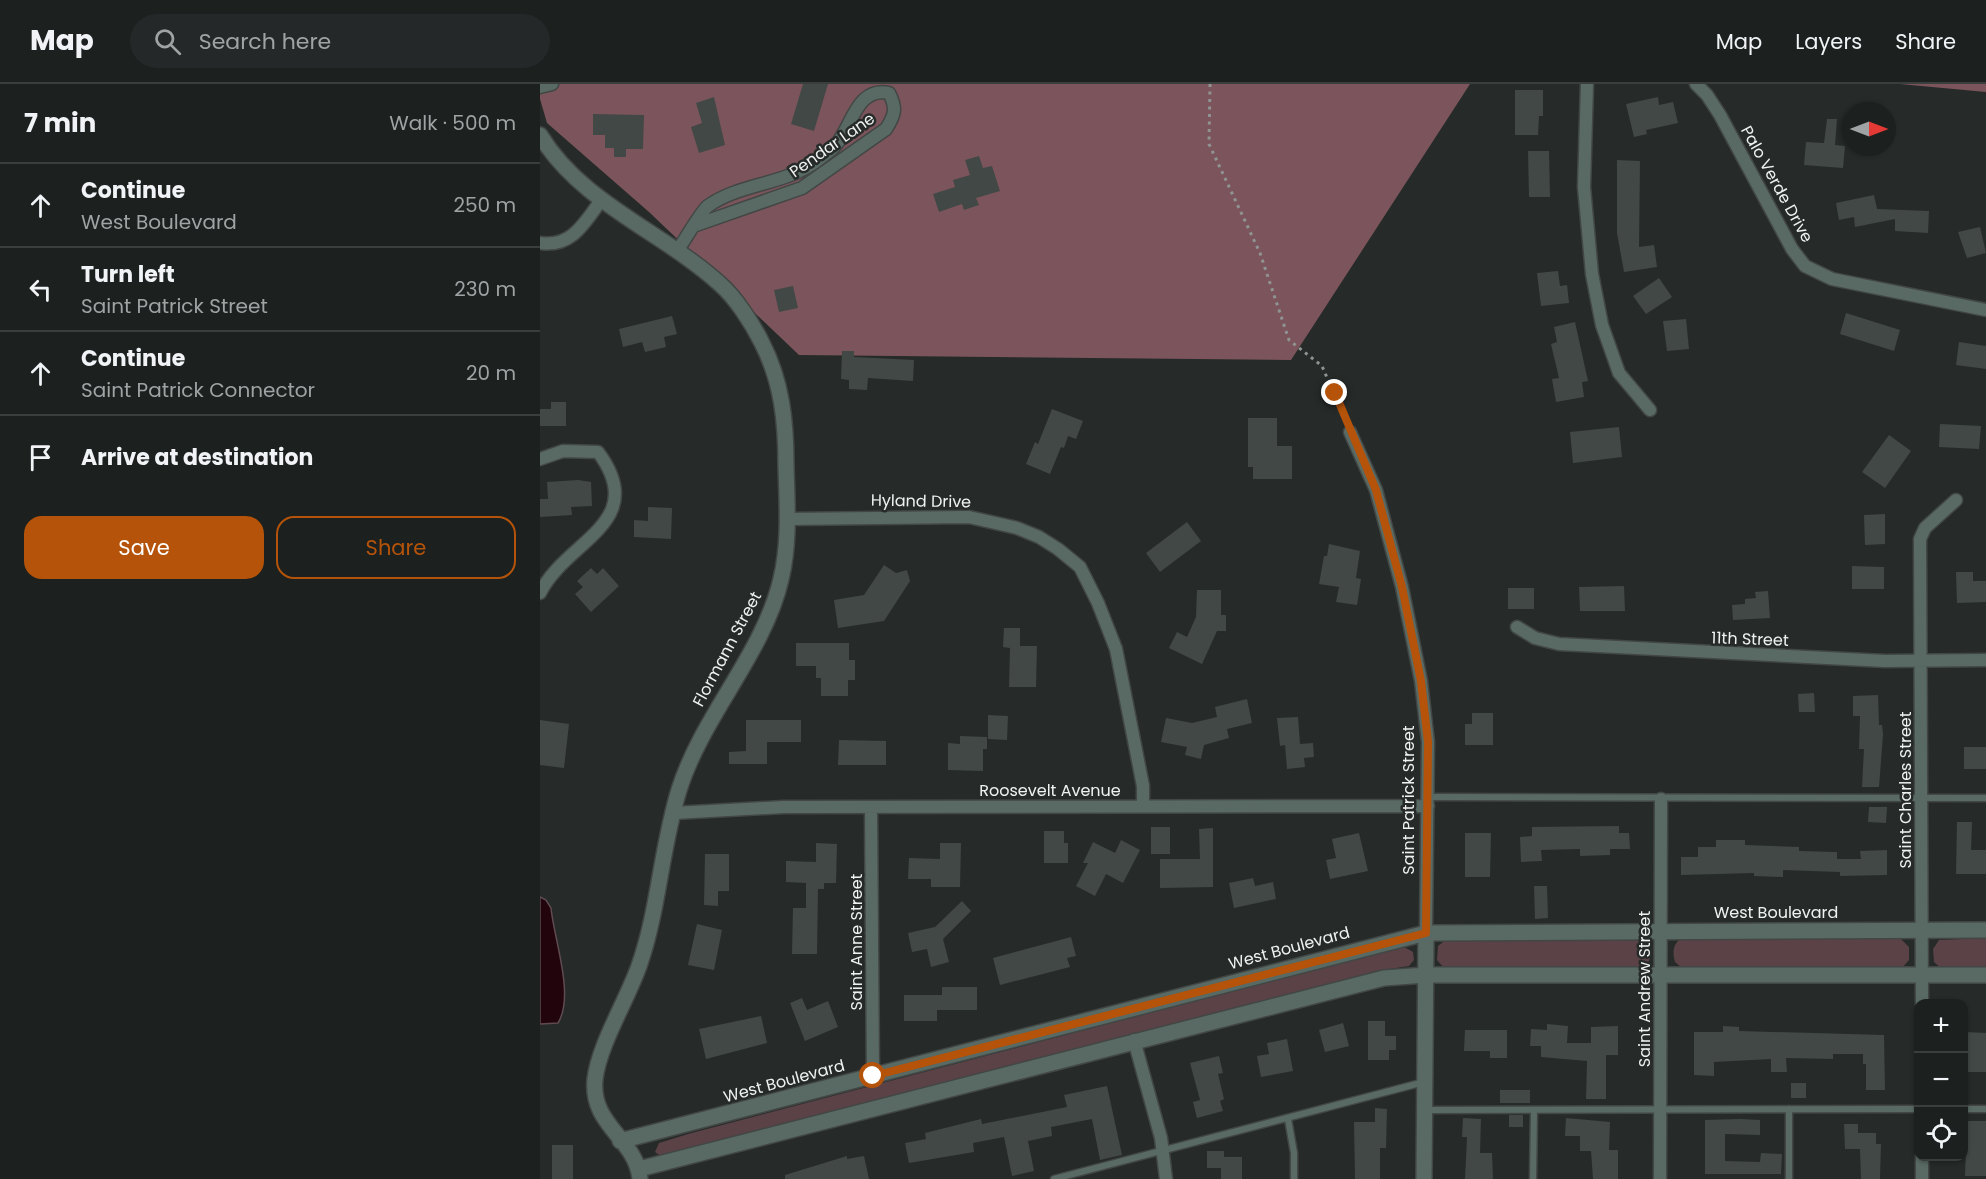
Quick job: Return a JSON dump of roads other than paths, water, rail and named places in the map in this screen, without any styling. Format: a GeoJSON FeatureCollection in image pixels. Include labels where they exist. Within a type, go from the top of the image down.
{"type":"FeatureCollection","features":[{"type":"Feature","properties":{"kind":"street"},"geometry":{"type":"LineString","coordinates":[[540,87],[552,84]]}},
{"type":"Feature","properties":{"kind":"street"},"geometry":{"type":"LineString","coordinates":[[1587,84],[1584,187],[1587,235],[1602,325],[1619,373],[1650,410]]}},
{"type":"Feature","properties":{"kind":"street","name":"Palo Verde Drive"},"geometry":{"type":"LineString","coordinates":[[1696,84],[1707,95],[1720,115],[1792,249],[1805,266],[1832,279],[1986,310]]}},
{"type":"Feature","properties":{"kind":"street","name":"Pendar Lane"},"geometry":{"type":"LineString","coordinates":[[677,251],[706,208],[719,200],[788,176],[813,164],[835,146],[861,101],[870,94],[880,91],[889,93],[895,103],[895,116],[886,129],[802,188],[696,225]]}},
{"type":"Feature","properties":{"kind":"street","name":"Flormann Street"},"geometry":{"type":"LineString","coordinates":[[540,135],[548,148],[576,178],[602,200],[722,285],[762,342],[784,410],[787,519],[781,580],[771,610],[704,732],[679,791],[646,945],[595,1077],[598,1108],[620,1141],[637,1161],[640,1174]]}},
{"type":"Feature","properties":{"kind":"street"},"geometry":{"type":"LineString","coordinates":[[540,243],[562,244],[573,237],[602,200]]}},
{"type":"Feature","properties":{"kind":"street","name":"Saint Patrick Street"},"geometry":{"type":"LineString","coordinates":[[1350,432],[1376,490],[1402,587],[1425,709],[1428,802],[1424,1179]]}},
{"type":"Feature","properties":{"kind":"street"},"geometry":{"type":"LineString","coordinates":[[540,459],[563,451],[598,452],[610,469],[615,486],[613,512],[602,529],[548,578],[540,593]]}},
{"type":"Feature","properties":{"kind":"street","name":"Saint Charles Street"},"geometry":{"type":"LineString","coordinates":[[1922,999],[1920,538],[1925,528],[1956,500]]}},
{"type":"Feature","properties":{"kind":"street","name":"Hyland Drive"},"geometry":{"type":"LineString","coordinates":[[787,519],[969,517],[1017,528],[1040,537],[1080,567],[1098,603],[1116,649],[1141,774],[1143,806]]}},
{"type":"Feature","properties":{"kind":"street","name":"11th Street"},"geometry":{"type":"LineString","coordinates":[[1517,627],[1535,638],[1559,644],[1677,652],[1986,660]]}},
{"type":"Feature","properties":{"kind":"street","name":"Saint Andrew Street"},"geometry":{"type":"LineString","coordinates":[[1660,1179],[1661,799]]}},
{"type":"Feature","properties":{"kind":"street","name":"Roosevelt Avenue"},"geometry":{"type":"LineString","coordinates":[[674,813],[784,807],[1428,802]]}},
{"type":"Feature","properties":{"kind":"street","name":"Saint Anne Street"},"geometry":{"type":"LineString","coordinates":[[871,808],[873,1076]]}},
{"type":"Feature","properties":{"kind":"street","name":"West Boulevard"},"geometry":{"type":"LineString","coordinates":[[620,1141],[1426,933],[1986,930]]}},
{"type":"Feature","properties":{"kind":"street"},"geometry":{"type":"LineString","coordinates":[[640,1174],[1134,1040],[1365,981],[1426,975],[1986,975]]}},
{"type":"Feature","properties":{"kind":"street"},"geometry":{"type":"LineString","coordinates":[[1134,1040],[1163,1152],[1166,1179]]}},
{"type":"Feature","properties":{"kind":"street"},"geometry":{"type":"LineString","coordinates":[[1922,1161],[1922,1179]]}},
{"type":"Feature","properties":{"kind":"lane"},"geometry":{"type":"LineString","coordinates":[[1428,802],[1986,798]]}},
{"type":"Feature","properties":{"kind":"lane"},"geometry":{"type":"LineString","coordinates":[[1054,1179],[1425,1082]]}},
{"type":"Feature","properties":{"kind":"lane"},"geometry":{"type":"LineString","coordinates":[[1789,1109],[1789,1179]]}},
{"type":"Feature","properties":{"kind":"lane"},"geometry":{"type":"LineString","coordinates":[[1425,1110],[1914,1109]]}},
{"type":"Feature","properties":{"kind":"lane"},"geometry":{"type":"LineString","coordinates":[[1968,1109],[1986,1109]]}},
{"type":"Feature","properties":{"kind":"lane"},"geometry":{"type":"LineString","coordinates":[[1533,1179],[1534,1111]]}},
{"type":"Feature","properties":{"kind":"lane"},"geometry":{"type":"LineString","coordinates":[[1288,1119],[1294,1153],[1294,1179]]}}]}
